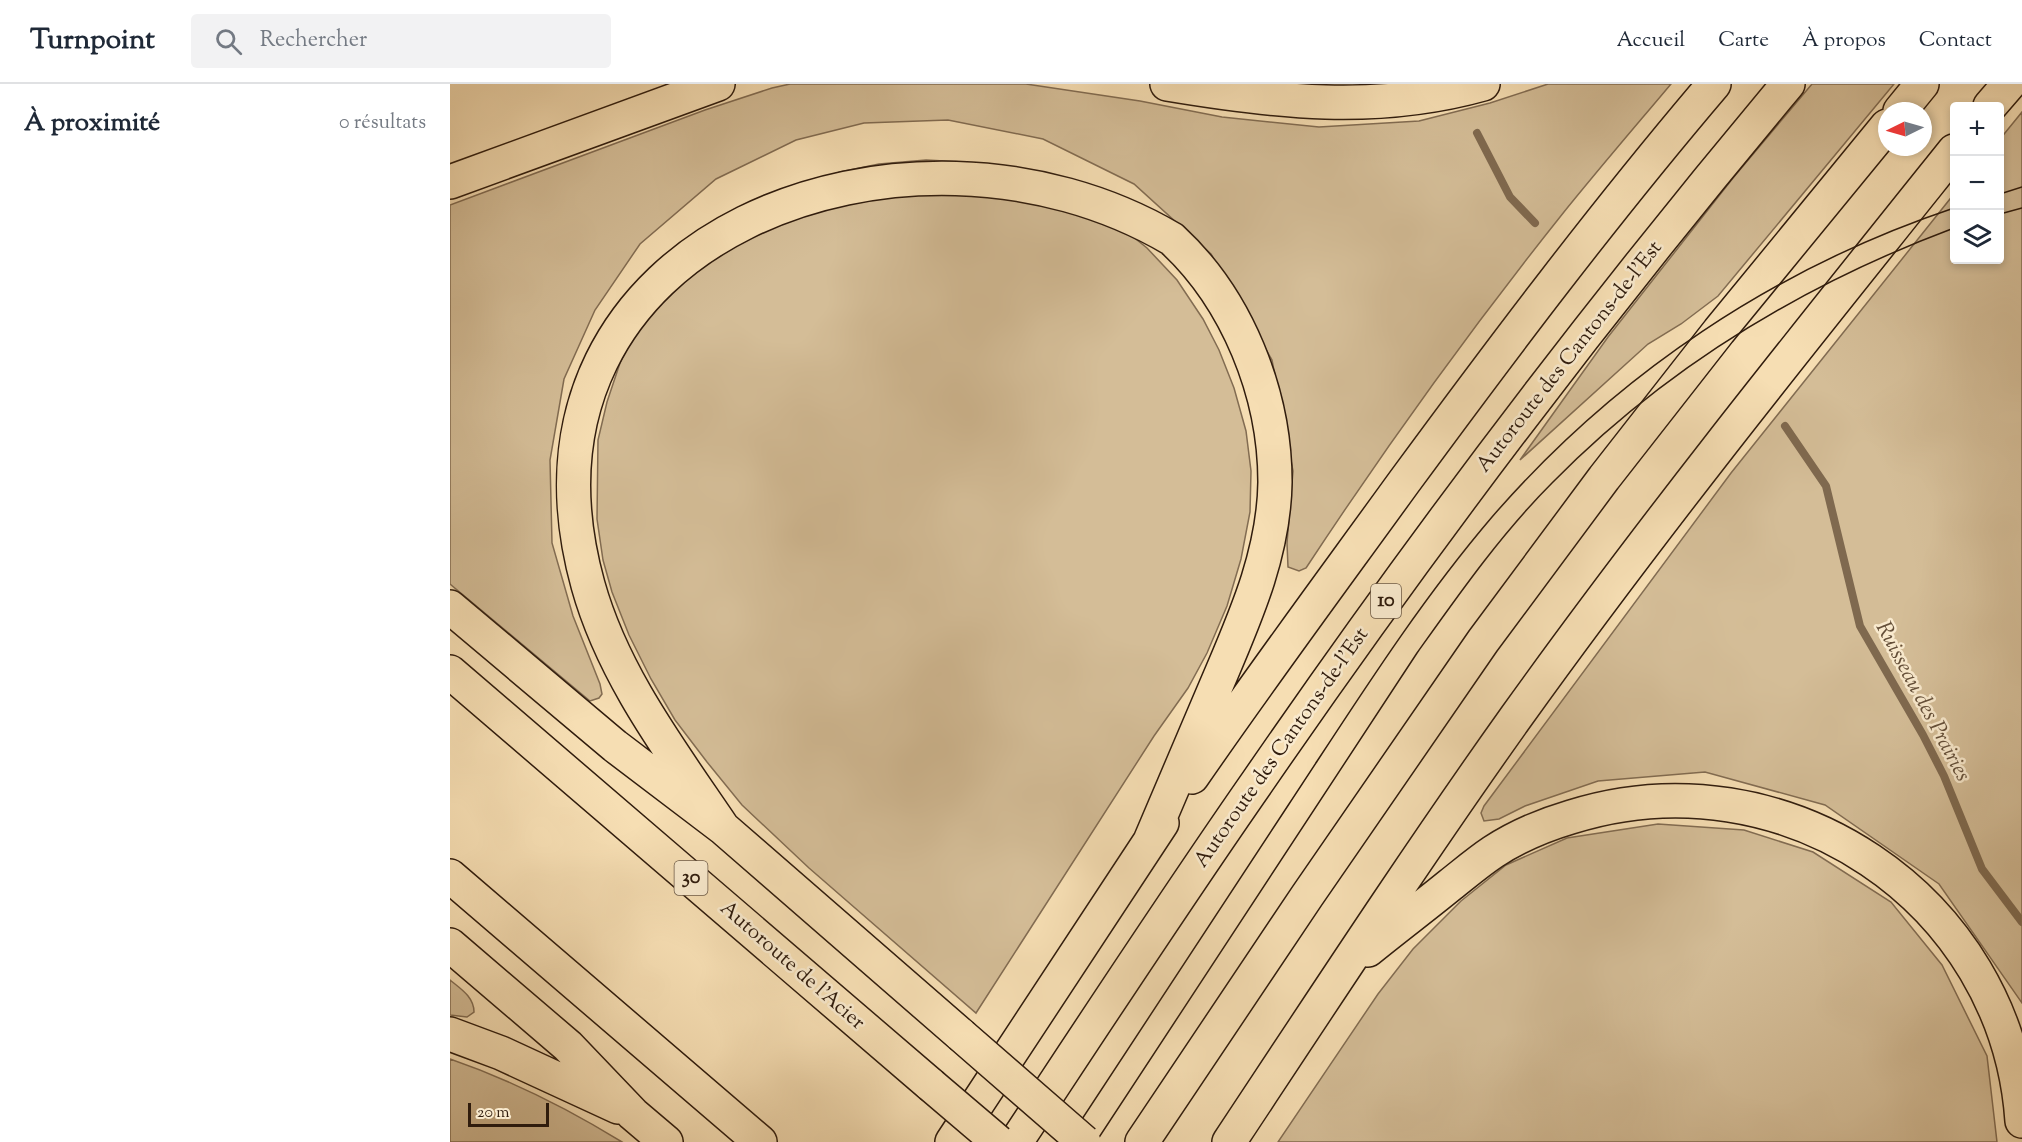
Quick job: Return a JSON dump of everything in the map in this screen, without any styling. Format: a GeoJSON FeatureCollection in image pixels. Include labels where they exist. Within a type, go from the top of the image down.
{"type":"FeatureCollection","features":[{"type":"Feature","properties":{"kind":"highway"},"geometry":{"type":"LineString","coordinates":[[450,182],[717,84]]}},
{"type":"Feature","properties":{"kind":"highway"},"geometry":{"type":"LineString","coordinates":[[1167,84],[1275,100],[1342,103],[1407,100],[1483,84]]}},
{"type":"Feature","properties":{"kind":"highway"},"geometry":{"type":"LineString","coordinates":[[952,1142],[1150,840],[1259,682],[1472,387],[1600,222],[1714,84]]}},
{"type":"Feature","properties":{"kind":"highway","name":"Autoroute des Cantons-de-l'Est"},"geometry":{"type":"LineString","coordinates":[[1016,1142],[1251,791],[1512,428],[1719,166],[1788,84]]}},
{"type":"Feature","properties":{"kind":"highway"},"geometry":{"type":"LineString","coordinates":[[1907,102],[1922,84]]}},
{"type":"Feature","properties":{"kind":"highway"},"geometry":{"type":"LineString","coordinates":[[1993,102],[2009,84]]}},
{"type":"Feature","properties":{"kind":"highway"},"geometry":{"type":"LineString","coordinates":[[1142,1142],[1280,935],[1482,640],[1719,331],[1878,137]]}},
{"type":"Feature","properties":{"kind":"highway"},"geometry":{"type":"LineString","coordinates":[[1229,1142],[1343,969],[1514,720],[1595,609],[1780,367],[1950,156]]}},
{"type":"Feature","properties":{"kind":"highway"},"geometry":{"type":"LineString","coordinates":[[1062,165],[1107,188],[1144,214],[1202,269],[1228,311],[1251,359],[1267,410],[1272,437],[1274,507],[1260,575],[1236,638],[1150,840]]}},
{"type":"Feature","properties":{"kind":"highway"},"geometry":{"type":"LineString","coordinates":[[714,208],[678,238],[659,258],[644,276],[613,326],[591,377],[583,406],[574,463],[574,492],[579,542],[587,580],[608,641],[639,702],[723,828]]}},
{"type":"Feature","properties":{"kind":"highway"},"geometry":{"type":"LineString","coordinates":[[450,607],[615,746],[723,828],[1084,1142]]}},
{"type":"Feature","properties":{"kind":"highway","name":"Autoroute de l'Acier"},"geometry":{"type":"LineString","coordinates":[[450,672],[998,1142]]}},
{"type":"Feature","properties":{"kind":"highway"},"geometry":{"type":"LineString","coordinates":[[1343,969],[1491,853],[1539,829],[1592,811],[1654,802],[1714,803],[1756,810],[1797,823],[1857,851],[1894,877],[1933,912],[1969,961],[1991,1001],[2011,1056],[2022,1121]]}},
{"type":"Feature","properties":{"kind":"highway"},"geometry":{"type":"LineString","coordinates":[[450,876],[760,1142]]}},
{"type":"Feature","properties":{"kind":"highway"},"geometry":{"type":"LineString","coordinates":[[450,945],[568,1046],[633,1114],[666,1142]]}},
{"type":"Feature","properties":{"kind":"highway"},"geometry":{"type":"LineString","coordinates":[[450,1034],[501,1053],[633,1114]]}},
{"type":"Feature","properties":{"kind":"shaded area"},"geometry":{"type":"Polygon","coordinates":[[[790,84],[1026,84],[1140,101],[1222,117],[1319,127],[1419,121],[1490,103],[1548,84],[1671,84],[1574,200],[1493,303],[1397,434],[1306,568],[1299,571],[1288,567],[1287,543],[1293,471],[1272,360],[1211,254],[1134,184],[1043,139],[948,120],[864,123],[796,140],[716,179],[640,244],[595,310],[564,379],[550,460],[552,543],[573,616],[600,684],[602,694],[599,698],[590,701],[450,584],[450,205],[705,110],[790,84]]]}},
{"type":"Feature","properties":{"kind":"shaded area"},"geometry":{"type":"Polygon","coordinates":[[[1812,84],[1894,84],[1718,296],[1681,324],[1648,344],[1520,460],[1608,337],[1733,178],[1812,84]]]}},
{"type":"Feature","properties":{"kind":"shaded area"},"geometry":{"type":"Polygon","coordinates":[[[2022,112],[2022,1003],[1939,884],[1825,805],[1705,772],[1598,781],[1525,806],[1499,819],[1484,821],[1481,813],[1731,473],[1950,199],[1950,264],[2004,264],[2004,134],[2022,112]]]}},
{"type":"Feature","properties":{"kind":"shaded area"},"geometry":{"type":"Polygon","coordinates":[[[926,160],[963,162],[998,169],[1112,220],[1147,248],[1177,280],[1203,319],[1219,350],[1234,388],[1246,431],[1251,471],[1250,512],[1241,559],[1227,606],[1207,653],[1188,688],[1154,736],[976,1013],[809,868],[742,805],[707,762],[675,720],[629,635],[612,592],[603,560],[597,519],[598,440],[620,363],[638,326],[758,207],[796,187],[840,172],[879,164],[926,160]]]}},
{"type":"Feature","properties":{"kind":"shaded area"},"geometry":{"type":"Polygon","coordinates":[[[1658,824],[1744,830],[1813,852],[1891,902],[1942,965],[1987,1056],[1997,1142],[1278,1142],[1378,994],[1413,949],[1461,901],[1506,865],[1567,838],[1658,824]]]}},
{"type":"Feature","properties":{"kind":"shaded area"},"geometry":{"type":"Polygon","coordinates":[[[450,980],[472,1002],[474,1012],[467,1017],[450,1015],[450,980]]]}},
{"type":"Feature","properties":{"kind":"shaded area"},"geometry":{"type":"Polygon","coordinates":[[[450,1059],[538,1096],[622,1142],[450,1142],[450,1059]]]}},
{"type":"Feature","properties":{"kind":"waterway","name":"Ruisseau des Prairies"},"geometry":{"type":"LineString","coordinates":[[1477,133],[1510,197],[1535,223]]}},
{"type":"Feature","properties":{"kind":"waterway","name":"Ruisseau des Prairies"},"geometry":{"type":"LineString","coordinates":[[1785,426],[1826,486],[1860,626],[1944,776],[1982,869],[2022,922]]}},
{"type":"Feature","properties":{"kind":"tram line"},"geometry":{"type":"LineString","coordinates":[[2004,193],[2022,187]]}},
{"type":"Feature","properties":{"kind":"tram line"},"geometry":{"type":"LineString","coordinates":[[2004,213],[2022,208]]}},
{"type":"Feature","properties":{"kind":"tram line"},"geometry":{"type":"LineString","coordinates":[[1067,1142],[1411,621],[1492,517],[1540,465],[1591,417],[1645,372],[1702,331],[1762,294],[1824,261],[1950,210]]}},
{"type":"Feature","properties":{"kind":"tram line"},"geometry":{"type":"LineString","coordinates":[[1096,1142],[1417,653],[1481,565],[1533,503],[1596,441],[1642,402],[1739,333],[1843,275],[1950,230]]}}]}
